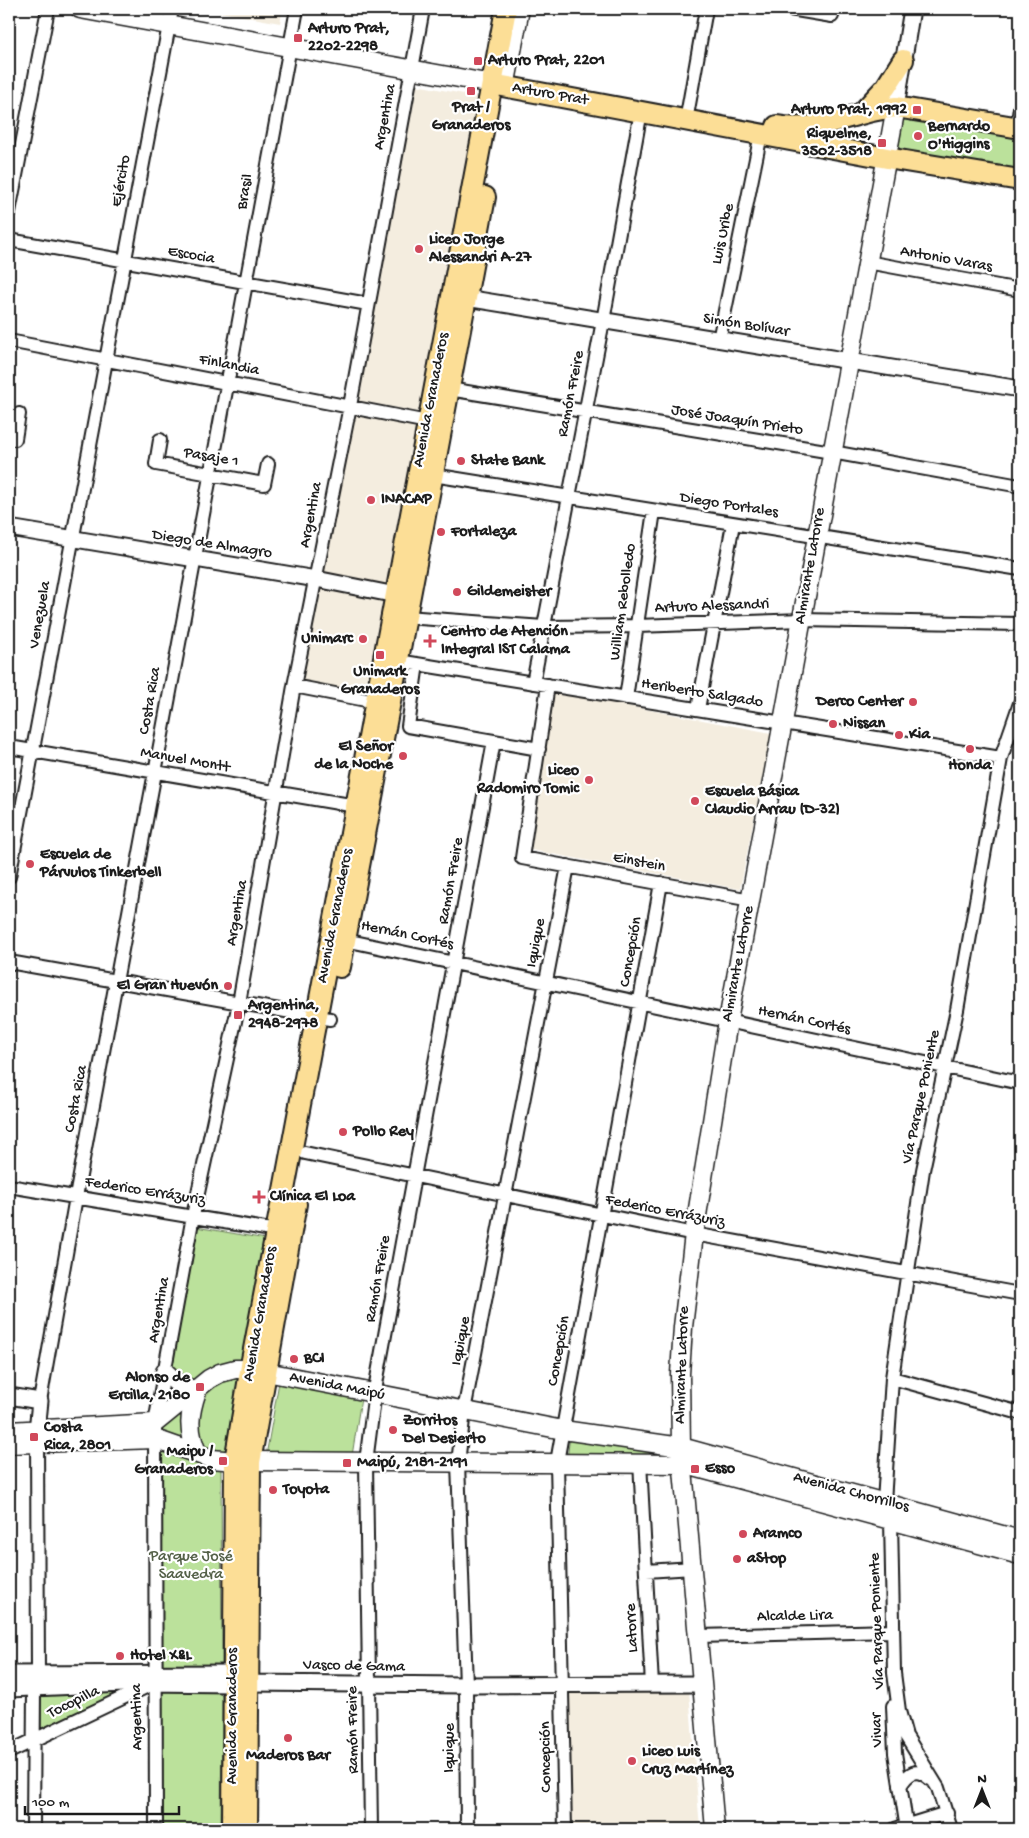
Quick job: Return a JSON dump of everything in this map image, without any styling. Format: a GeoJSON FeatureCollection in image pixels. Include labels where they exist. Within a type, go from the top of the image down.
{"type":"FeatureCollection","features":[{"type":"Feature","properties":{"kind":"main road","name":"Arturo Prat"},"geometry":{"type":"LineString","coordinates":[[80,9],[170,17]]}},
{"type":"Feature","properties":{"kind":"main road","name":"Arturo Prat"},"geometry":{"type":"LineString","coordinates":[[127,9],[412,65],[783,127],[800,128],[896,107],[1019,121]]}},
{"type":"Feature","properties":{"kind":"main road","name":"Avenida Granaderos"},"geometry":{"type":"LineString","coordinates":[[233,1829],[243,1461],[259,1371],[305,1154],[356,806],[376,702],[433,475],[435,423],[449,389],[466,298],[500,80],[506,9]]}},
{"type":"Feature","properties":{"kind":"main road","name":"Avenida Granaderos"},"geometry":{"type":"LineString","coordinates":[[259,1371],[277,1231],[324,1018],[345,940],[407,662],[406,617],[403,596],[500,80],[520,9]]}},
{"type":"Feature","properties":{"kind":"main road"},"geometry":{"type":"LineString","coordinates":[[862,113],[886,87],[903,60]]}},
{"type":"Feature","properties":{"kind":"main road","name":"Arturo Prat"},"geometry":{"type":"LineString","coordinates":[[500,80],[641,111],[887,158],[1020,180]]}},
{"type":"Feature","properties":{"kind":"main road","name":"Almirante Latorre"},"geometry":{"type":"LineString","coordinates":[[715,1829],[682,1456],[681,1349],[694,1234],[728,1021],[896,107]]}},
{"type":"Feature","properties":{"kind":"main road","name":"Avenida Maipú"},"geometry":{"type":"LineString","coordinates":[[155,1431],[209,1379],[220,1373],[235,1369],[259,1371],[374,1395],[562,1430],[682,1456]]}},
{"type":"Feature","properties":{"kind":"main road"},"geometry":{"type":"LineString","coordinates":[[165,1372],[179,1385],[197,1391],[190,1412],[190,1431],[198,1454]]}},
{"type":"Feature","properties":{"kind":"main road"},"geometry":{"type":"LineString","coordinates":[[9,1431],[37,1437]]}},
{"type":"Feature","properties":{"kind":"main road"},"geometry":{"type":"LineString","coordinates":[[9,1444],[37,1437],[155,1431],[198,1454],[212,1458],[243,1461],[640,1462],[682,1456]]}},
{"type":"Feature","properties":{"kind":"main road","name":"Avenida Chorrillos"},"geometry":{"type":"LineString","coordinates":[[682,1456],[884,1502],[1020,1540]]}},
{"type":"Feature","properties":{"kind":"main road","name":"Avenida Chorrillos"},"geometry":{"type":"LineString","coordinates":[[682,1456],[891,1520],[1020,1555]]}},
{"type":"Feature","properties":{"kind":"main road","name":"Avenida Granaderos"},"geometry":{"type":"LineString","coordinates":[[238,1680],[247,1829]]}},
{"type":"Feature","properties":{"kind":"street"},"geometry":{"type":"LineString","coordinates":[[9,212],[48,9]]}},
{"type":"Feature","properties":{"kind":"street","name":"Brasil"},"geometry":{"type":"LineString","coordinates":[[227,382],[296,9]]}},
{"type":"Feature","properties":{"kind":"street","name":"Argentina"},"geometry":{"type":"LineString","coordinates":[[156,1829],[154,1677],[155,1431],[193,1216],[239,1003],[294,686],[350,406],[423,9]]}},
{"type":"Feature","properties":{"kind":"street"},"geometry":{"type":"LineString","coordinates":[[688,110],[706,9]]}},
{"type":"Feature","properties":{"kind":"street"},"geometry":{"type":"LineString","coordinates":[[790,9],[832,16]]}},
{"type":"Feature","properties":{"kind":"street"},"geometry":{"type":"LineString","coordinates":[[896,107],[912,9]]}},
{"type":"Feature","properties":{"kind":"street","name":"Ejército"},"geometry":{"type":"LineString","coordinates":[[104,359],[170,17]]}},
{"type":"Feature","properties":{"kind":"street","name":"Ramón Freire"},"geometry":{"type":"LineString","coordinates":[[533,683],[603,321],[641,111]]}},
{"type":"Feature","properties":{"kind":"street","name":"Luis Uribe"},"geometry":{"type":"LineString","coordinates":[[719,340],[762,134]]}},
{"type":"Feature","properties":{"kind":"street","name":"Escocia"},"geometry":{"type":"LineString","coordinates":[[9,240],[368,304]]}},
{"type":"Feature","properties":{"kind":"street","name":"Antonio Varas"},"geometry":{"type":"LineString","coordinates":[[867,262],[1020,290]]}},
{"type":"Feature","properties":{"kind":"street","name":"Simón Bolívar"},"geometry":{"type":"LineString","coordinates":[[466,298],[1020,389]]}},
{"type":"Feature","properties":{"kind":"street","name":"Finlandia"},"geometry":{"type":"LineString","coordinates":[[9,340],[435,423]]}},
{"type":"Feature","properties":{"kind":"street","name":"Venezuela"},"geometry":{"type":"LineString","coordinates":[[9,878],[104,359]]}},
{"type":"Feature","properties":{"kind":"street","name":"Costa Rica"},"geometry":{"type":"LineString","coordinates":[[33,1829],[37,1437],[40,1401],[227,382]]}},
{"type":"Feature","properties":{"kind":"street","name":"José Joaquín Prieto"},"geometry":{"type":"LineString","coordinates":[[449,389],[585,413],[832,452],[1020,486]]}},
{"type":"Feature","properties":{"kind":"street"},"geometry":{"type":"LineString","coordinates":[[9,438],[15,439],[19,414]]}},
{"type":"Feature","properties":{"kind":"street","name":"Pasaje 1"},"geometry":{"type":"LineString","coordinates":[[160,440],[156,464],[264,484],[268,464]]}},
{"type":"Feature","properties":{"kind":"street","name":"Diego Portales"},"geometry":{"type":"LineString","coordinates":[[433,475],[1020,569]]}},
{"type":"Feature","properties":{"kind":"street","name":"William Rebolledo"},"geometry":{"type":"LineString","coordinates":[[626,698],[654,511]]}},
{"type":"Feature","properties":{"kind":"street"},"geometry":{"type":"LineString","coordinates":[[698,710],[732,524]]}},
{"type":"Feature","properties":{"kind":"street","name":"Diego de Almagro"},"geometry":{"type":"LineString","coordinates":[[9,528],[316,579],[403,596]]}},
{"type":"Feature","properties":{"kind":"street","name":"Arturo Alessandri"},"geometry":{"type":"LineString","coordinates":[[406,617],[544,627],[714,624],[801,620],[1020,624]]}},
{"type":"Feature","properties":{"kind":"street"},"geometry":{"type":"LineString","coordinates":[[407,662],[408,726],[539,749],[548,685]]}},
{"type":"Feature","properties":{"kind":"street","name":"Heriberto Salgado"},"geometry":{"type":"LineString","coordinates":[[407,662],[1002,758]]}},
{"type":"Feature","properties":{"kind":"street"},"geometry":{"type":"LineString","coordinates":[[294,686],[376,702]]}},
{"type":"Feature","properties":{"kind":"street","name":"Vía Parque Poniente"},"geometry":{"type":"LineString","coordinates":[[884,1502],[892,1378],[923,1170],[945,1067],[1002,758],[1020,704]]}},
{"type":"Feature","properties":{"kind":"street","name":"Ramón Freire"},"geometry":{"type":"LineString","coordinates":[[371,1829],[366,1462],[374,1395],[494,741]]}},
{"type":"Feature","properties":{"kind":"street","name":"Manuel Montt"},"geometry":{"type":"LineString","coordinates":[[9,747],[356,806]]}},
{"type":"Feature","properties":{"kind":"street","name":"Einstein"},"geometry":{"type":"LineString","coordinates":[[539,749],[522,858],[751,900]]}},
{"type":"Feature","properties":{"kind":"street","name":"Iquique"},"geometry":{"type":"LineString","coordinates":[[467,1829],[466,1686],[458,1463],[464,1411],[507,1197],[568,866]]}},
{"type":"Feature","properties":{"kind":"street","name":"Concepción"},"geometry":{"type":"LineString","coordinates":[[565,1829],[557,1462],[661,883]]}},
{"type":"Feature","properties":{"kind":"street","name":"Hernán Cortés"},"geometry":{"type":"LineString","coordinates":[[345,940],[1020,1083]]}},
{"type":"Feature","properties":{"kind":"street"},"geometry":{"type":"LineString","coordinates":[[9,962],[324,1018]]}},
{"type":"Feature","properties":{"kind":"street","name":"Federico Errázuriz"},"geometry":{"type":"LineString","coordinates":[[305,1154],[601,1216],[1020,1294]]}},
{"type":"Feature","properties":{"kind":"street","name":"Federico Errázuriz"},"geometry":{"type":"LineString","coordinates":[[9,1186],[277,1231]]}},
{"type":"Feature","properties":{"kind":"street"},"geometry":{"type":"LineString","coordinates":[[892,1378],[1020,1413]]}},
{"type":"Feature","properties":{"kind":"street"},"geometry":{"type":"LineString","coordinates":[[9,1396],[40,1401]]}},
{"type":"Feature","properties":{"kind":"street","name":"Latorre"},"geometry":{"type":"LineString","coordinates":[[640,1462],[652,1685]]}},
{"type":"Feature","properties":{"kind":"street","name":"Vía Parque Poniente"},"geometry":{"type":"LineString","coordinates":[[891,1520],[894,1673],[899,1711],[906,1736],[935,1784],[947,1813],[951,1829]]}},
{"type":"Feature","properties":{"kind":"street"},"geometry":{"type":"LineString","coordinates":[[646,1571],[693,1568]]}},
{"type":"Feature","properties":{"kind":"street","name":"Alcalde Lira"},"geometry":{"type":"LineString","coordinates":[[698,1636],[893,1631]]}},
{"type":"Feature","properties":{"kind":"street","name":"Vivar"},"geometry":{"type":"LineString","coordinates":[[894,1673],[892,1726],[900,1786],[903,1828]]}},
{"type":"Feature","properties":{"kind":"street","name":"Vasco de Gama"},"geometry":{"type":"LineString","coordinates":[[9,1674],[36,1680],[154,1677],[466,1686],[702,1684]]}},
{"type":"Feature","properties":{"kind":"street","name":"Tocopilla"},"geometry":{"type":"LineString","coordinates":[[9,1752],[154,1677]]}},
{"type":"Feature","properties":{"kind":"street","name":"Vasco de Gama"},"geometry":{"type":"LineString","coordinates":[[9,1689],[36,1680]]}},
{"type":"Feature","properties":{"kind":"street"},"geometry":{"type":"LineString","coordinates":[[900,1786],[908,1774],[915,1771],[923,1772],[935,1784]]}},
{"type":"Feature","properties":{"kind":"street"},"geometry":{"type":"LineString","coordinates":[[903,1828],[947,1813]]}},
{"type":"Feature","properties":{"kind":"shaded area"},"geometry":{"type":"Polygon","coordinates":[[[204,9],[283,9],[280,23],[204,9]]]}},
{"type":"Feature","properties":{"kind":"shaded area","name":"Liceo Jorge Alessandri A-27"},"geometry":{"type":"Polygon","coordinates":[[[411,84],[485,98],[428,414],[354,400],[411,84]]]}},
{"type":"Feature","properties":{"kind":"shaded area","name":"INACAP"},"geometry":{"type":"Polygon","coordinates":[[[352,413],[420,427],[393,589],[319,576],[352,413]]]}},
{"type":"Feature","properties":{"kind":"shaded area"},"geometry":{"type":"Polygon","coordinates":[[[316,587],[388,600],[370,693],[300,680],[316,587]]]}},
{"type":"Feature","properties":{"kind":"shaded area"},"geometry":{"type":"Polygon","coordinates":[[[554,692],[771,733],[740,889],[531,850],[554,692]]]}},
{"type":"Feature","properties":{"kind":"shaded area","name":"Liceo Luis Cruz Martínez"},"geometry":{"type":"Polygon","coordinates":[[[689,1691],[700,1829],[573,1829],[567,1693],[689,1691]]]}},
{"type":"Feature","properties":{"kind":"green space"},"geometry":{"type":"Polygon","coordinates":[[[903,118],[1020,138],[1020,172],[898,153],[903,118]]]}},
{"type":"Feature","properties":{"kind":"green space"},"geometry":{"type":"Polygon","coordinates":[[[196,1227],[266,1239],[242,1365],[187,1381],[172,1368],[196,1227]]]}},
{"type":"Feature","properties":{"kind":"green space"},"geometry":{"type":"Polygon","coordinates":[[[245,1375],[231,1454],[211,1452],[201,1447],[197,1405],[211,1385],[245,1375]]]}},
{"type":"Feature","properties":{"kind":"green space"},"geometry":{"type":"Polygon","coordinates":[[[279,1382],[361,1398],[352,1456],[266,1456],[279,1382]]]}},
{"type":"Feature","properties":{"kind":"green space"},"geometry":{"type":"Polygon","coordinates":[[[187,1409],[190,1444],[159,1434],[162,1425],[187,1409]]]}},
{"type":"Feature","properties":{"kind":"green space"},"geometry":{"type":"Polygon","coordinates":[[[570,1436],[664,1453],[667,1460],[567,1459],[570,1436]]]}},
{"type":"Feature","properties":{"kind":"green space","name":"Parque José Saavedra"},"geometry":{"type":"Polygon","coordinates":[[[165,1447],[221,1466],[222,1666],[160,1666],[160,1451],[165,1447]]]}},
{"type":"Feature","properties":{"kind":"green space"},"geometry":{"type":"Polygon","coordinates":[[[163,1691],[218,1691],[222,1695],[221,1829],[162,1829],[160,1694],[163,1691]]]}},
{"type":"Feature","properties":{"kind":"green space"},"geometry":{"type":"Polygon","coordinates":[[[118,1692],[41,1731],[41,1694],[118,1692]]]}},
{"type":"Feature","properties":{"kind":"place","name":"Arturo Prat, 2202-2298"},"geometry":{"type":"Point","coordinates":[298,38]}},
{"type":"Feature","properties":{"kind":"place","name":"Arturo Prat, 2201"},"geometry":{"type":"Point","coordinates":[478,61]}},
{"type":"Feature","properties":{"kind":"place","name":"Prat / Granaderos"},"geometry":{"type":"Point","coordinates":[471,91]}},
{"type":"Feature","properties":{"kind":"place","name":"Arturo Prat, 1992"},"geometry":{"type":"Point","coordinates":[917,110]}},
{"type":"Feature","properties":{"kind":"place","name":"Bernardo O'Higgins"},"geometry":{"type":"Point","coordinates":[918,136]}},
{"type":"Feature","properties":{"kind":"place","name":"Riquelme, 3502-3518"},"geometry":{"type":"Point","coordinates":[882,143]}},
{"type":"Feature","properties":{"kind":"place","name":"Liceo Jorge Alessandri A-27"},"geometry":{"type":"Point","coordinates":[419,249]}},
{"type":"Feature","properties":{"kind":"place","name":"State Bank"},"geometry":{"type":"Point","coordinates":[461,461]}},
{"type":"Feature","properties":{"kind":"place","name":"INACAP"},"geometry":{"type":"Point","coordinates":[371,500]}},
{"type":"Feature","properties":{"kind":"place","name":"Fortaleza"},"geometry":{"type":"Point","coordinates":[441,532]}},
{"type":"Feature","properties":{"kind":"place","name":"Gildemeister"},"geometry":{"type":"Point","coordinates":[457,592]}},
{"type":"Feature","properties":{"kind":"place","name":"Unimarc"},"geometry":{"type":"Point","coordinates":[363,639]}},
{"type":"Feature","properties":{"kind":"place","name":"Centro de Atención Integral IST Calama"},"geometry":{"type":"Point","coordinates":[430,641]}},
{"type":"Feature","properties":{"kind":"place","name":"Unimark Granaderos"},"geometry":{"type":"Point","coordinates":[380,655]}},
{"type":"Feature","properties":{"kind":"place","name":"Derco Center"},"geometry":{"type":"Point","coordinates":[913,702]}},
{"type":"Feature","properties":{"kind":"place","name":"Nissan"},"geometry":{"type":"Point","coordinates":[833,724]}},
{"type":"Feature","properties":{"kind":"place","name":"Kia"},"geometry":{"type":"Point","coordinates":[899,735]}},
{"type":"Feature","properties":{"kind":"place","name":"Honda"},"geometry":{"type":"Point","coordinates":[970,749]}},
{"type":"Feature","properties":{"kind":"place","name":"El Señor de la Noche"},"geometry":{"type":"Point","coordinates":[403,756]}},
{"type":"Feature","properties":{"kind":"place","name":"Liceo Radomiro Tomic"},"geometry":{"type":"Point","coordinates":[589,780]}},
{"type":"Feature","properties":{"kind":"place","name":"Escuela Básica Claudio Arrau (D-32)"},"geometry":{"type":"Point","coordinates":[695,801]}},
{"type":"Feature","properties":{"kind":"place","name":"Escuela de Párvulos Tinkerbell"},"geometry":{"type":"Point","coordinates":[30,864]}},
{"type":"Feature","properties":{"kind":"place","name":"El Gran Huevón"},"geometry":{"type":"Point","coordinates":[228,986]}},
{"type":"Feature","properties":{"kind":"place","name":"Argentina, 2948-2978"},"geometry":{"type":"Point","coordinates":[238,1015]}},
{"type":"Feature","properties":{"kind":"place","name":"Pollo Rey"},"geometry":{"type":"Point","coordinates":[343,1132]}},
{"type":"Feature","properties":{"kind":"place","name":"Clínica El Loa"},"geometry":{"type":"Point","coordinates":[259,1197]}},
{"type":"Feature","properties":{"kind":"place","name":"BCI"},"geometry":{"type":"Point","coordinates":[294,1359]}},
{"type":"Feature","properties":{"kind":"place","name":"Alonso de Ercilla, 2180"},"geometry":{"type":"Point","coordinates":[200,1387]}},
{"type":"Feature","properties":{"kind":"place","name":"Zorritos Del Desierto"},"geometry":{"type":"Point","coordinates":[393,1430]}},
{"type":"Feature","properties":{"kind":"place","name":"Costa Rica, 2801"},"geometry":{"type":"Point","coordinates":[34,1437]}},
{"type":"Feature","properties":{"kind":"place","name":"Maipu / Granaderos"},"geometry":{"type":"Point","coordinates":[223,1461]}},
{"type":"Feature","properties":{"kind":"place","name":"Maipú, 2181-2191"},"geometry":{"type":"Point","coordinates":[347,1463]}},
{"type":"Feature","properties":{"kind":"place","name":"Esso"},"geometry":{"type":"Point","coordinates":[695,1469]}},
{"type":"Feature","properties":{"kind":"place","name":"Toyota"},"geometry":{"type":"Point","coordinates":[273,1490]}},
{"type":"Feature","properties":{"kind":"place","name":"Aramco"},"geometry":{"type":"Point","coordinates":[743,1534]}},
{"type":"Feature","properties":{"kind":"place","name":"aStop"},"geometry":{"type":"Point","coordinates":[737,1559]}},
{"type":"Feature","properties":{"kind":"place","name":"Hotel X&L"},"geometry":{"type":"Point","coordinates":[120,1656]}},
{"type":"Feature","properties":{"kind":"place","name":"Maderos Bar"},"geometry":{"type":"Point","coordinates":[288,1738]}},
{"type":"Feature","properties":{"kind":"place","name":"Liceo Luis Cruz Martínez"},"geometry":{"type":"Point","coordinates":[632,1761]}}]}
